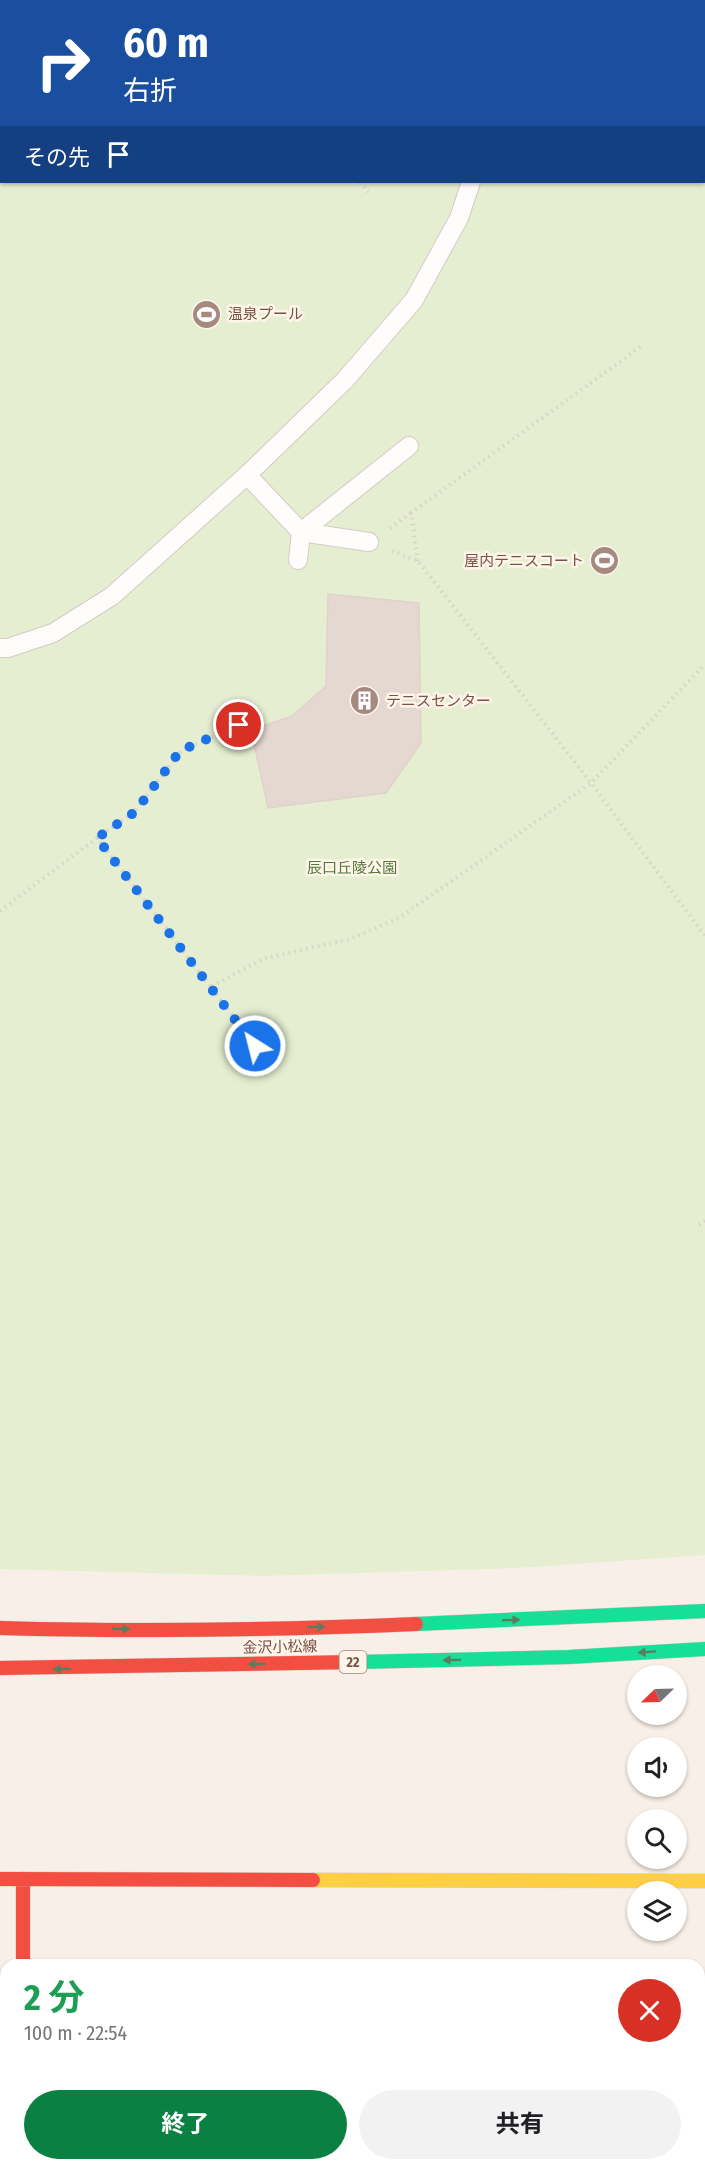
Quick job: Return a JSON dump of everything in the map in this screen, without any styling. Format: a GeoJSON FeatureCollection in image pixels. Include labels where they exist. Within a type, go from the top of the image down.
{"type":"FeatureCollection","features":[{"type":"Feature","properties":{"kind":"main road","name":"金沢小松線"},"geometry":{"type":"LineString","coordinates":[[0,1628],[63,1630],[349,1627],[705,1611]]}},
{"type":"Feature","properties":{"kind":"main road","name":"金沢小松線"},"geometry":{"type":"LineString","coordinates":[[0,1668],[45,1669],[569,1657],[705,1649]]}},
{"type":"Feature","properties":{"kind":"main road"},"geometry":{"type":"LineString","coordinates":[[0,1879],[705,1881]]}},
{"type":"Feature","properties":{"kind":"main road"},"geometry":{"type":"LineString","coordinates":[[23,1879],[23,1959]]}},
{"type":"Feature","properties":{"kind":"lane"},"geometry":{"type":"LineString","coordinates":[[0,648],[8,648],[53,633],[112,596],[247,475],[345,380],[414,300],[459,218],[471,183]]}},
{"type":"Feature","properties":{"kind":"lane"},"geometry":{"type":"LineString","coordinates":[[298,560],[301,532],[409,446]]}},
{"type":"Feature","properties":{"kind":"lane"},"geometry":{"type":"LineString","coordinates":[[247,475],[301,532],[369,542]]}},
{"type":"Feature","properties":{"kind":"path"},"geometry":{"type":"LineString","coordinates":[[361,183],[368,192]]}},
{"type":"Feature","properties":{"kind":"path"},"geometry":{"type":"LineString","coordinates":[[643,345],[411,513],[418,561],[591,783],[705,936]]}},
{"type":"Feature","properties":{"kind":"path"},"geometry":{"type":"LineString","coordinates":[[369,542],[418,561]]}},
{"type":"Feature","properties":{"kind":"path"},"geometry":{"type":"LineString","coordinates":[[212,986],[263,959],[350,939],[399,918],[591,783],[705,664]]}},
{"type":"Feature","properties":{"kind":"path"},"geometry":{"type":"LineString","coordinates":[[0,911],[135,812],[180,751],[239,725],[237,707]]}},
{"type":"Feature","properties":{"kind":"path"},"geometry":{"type":"LineString","coordinates":[[97,838],[212,986],[255,1046]]}},
{"type":"Feature","properties":{"kind":"path"},"geometry":{"type":"LineString","coordinates":[[699,1225],[705,1221]]}},
{"type":"Feature","properties":{"kind":"green space","name":"辰口丘陵公園"},"geometry":{"type":"Polygon","coordinates":[[[0,183],[705,183],[705,1555],[517,1568],[261,1576],[0,1569],[0,183]]]}},
{"type":"Feature","properties":{"kind":"building","name":"テニスセンター"},"geometry":{"type":"Polygon","coordinates":[[[328,594],[419,603],[421,743],[386,793],[268,808],[251,730],[292,716],[326,686],[328,594]]]}},
{"type":"Feature","properties":{"kind":"traffic: fast"},"geometry":{"type":"LineString","coordinates":[[416,1624],[705,1611]]}},
{"type":"Feature","properties":{"kind":"traffic: fast"},"geometry":{"type":"LineString","coordinates":[[357,1662],[569,1657],[705,1649]]}},
{"type":"Feature","properties":{"kind":"traffic: slow"},"geometry":{"type":"LineString","coordinates":[[313,1880],[705,1881]]}},
{"type":"Feature","properties":{"kind":"traffic: jam"},"geometry":{"type":"LineString","coordinates":[[0,1628],[208,1630],[416,1624]]}},
{"type":"Feature","properties":{"kind":"traffic: jam"},"geometry":{"type":"LineString","coordinates":[[0,1668],[357,1662]]}},
{"type":"Feature","properties":{"kind":"traffic: jam"},"geometry":{"type":"LineString","coordinates":[[0,1879],[313,1880]]}},
{"type":"Feature","properties":{"kind":"traffic: jam"},"geometry":{"type":"LineString","coordinates":[[23,1879],[23,1959]]}},
{"type":"Feature","properties":{"kind":"place","name":"温泉プール"},"geometry":{"type":"Point","coordinates":[207,314]}},
{"type":"Feature","properties":{"kind":"place","name":"屋内テニスコート"},"geometry":{"type":"Point","coordinates":[605,561]}},
{"type":"Feature","properties":{"kind":"place","name":"テニスセンター"},"geometry":{"type":"Point","coordinates":[365,701]}},
{"type":"Feature","properties":{"kind":"route"},"geometry":{"type":"LineString","coordinates":[[239,725],[180,751],[135,812],[97,838],[212,986],[255,1046]]}}]}
